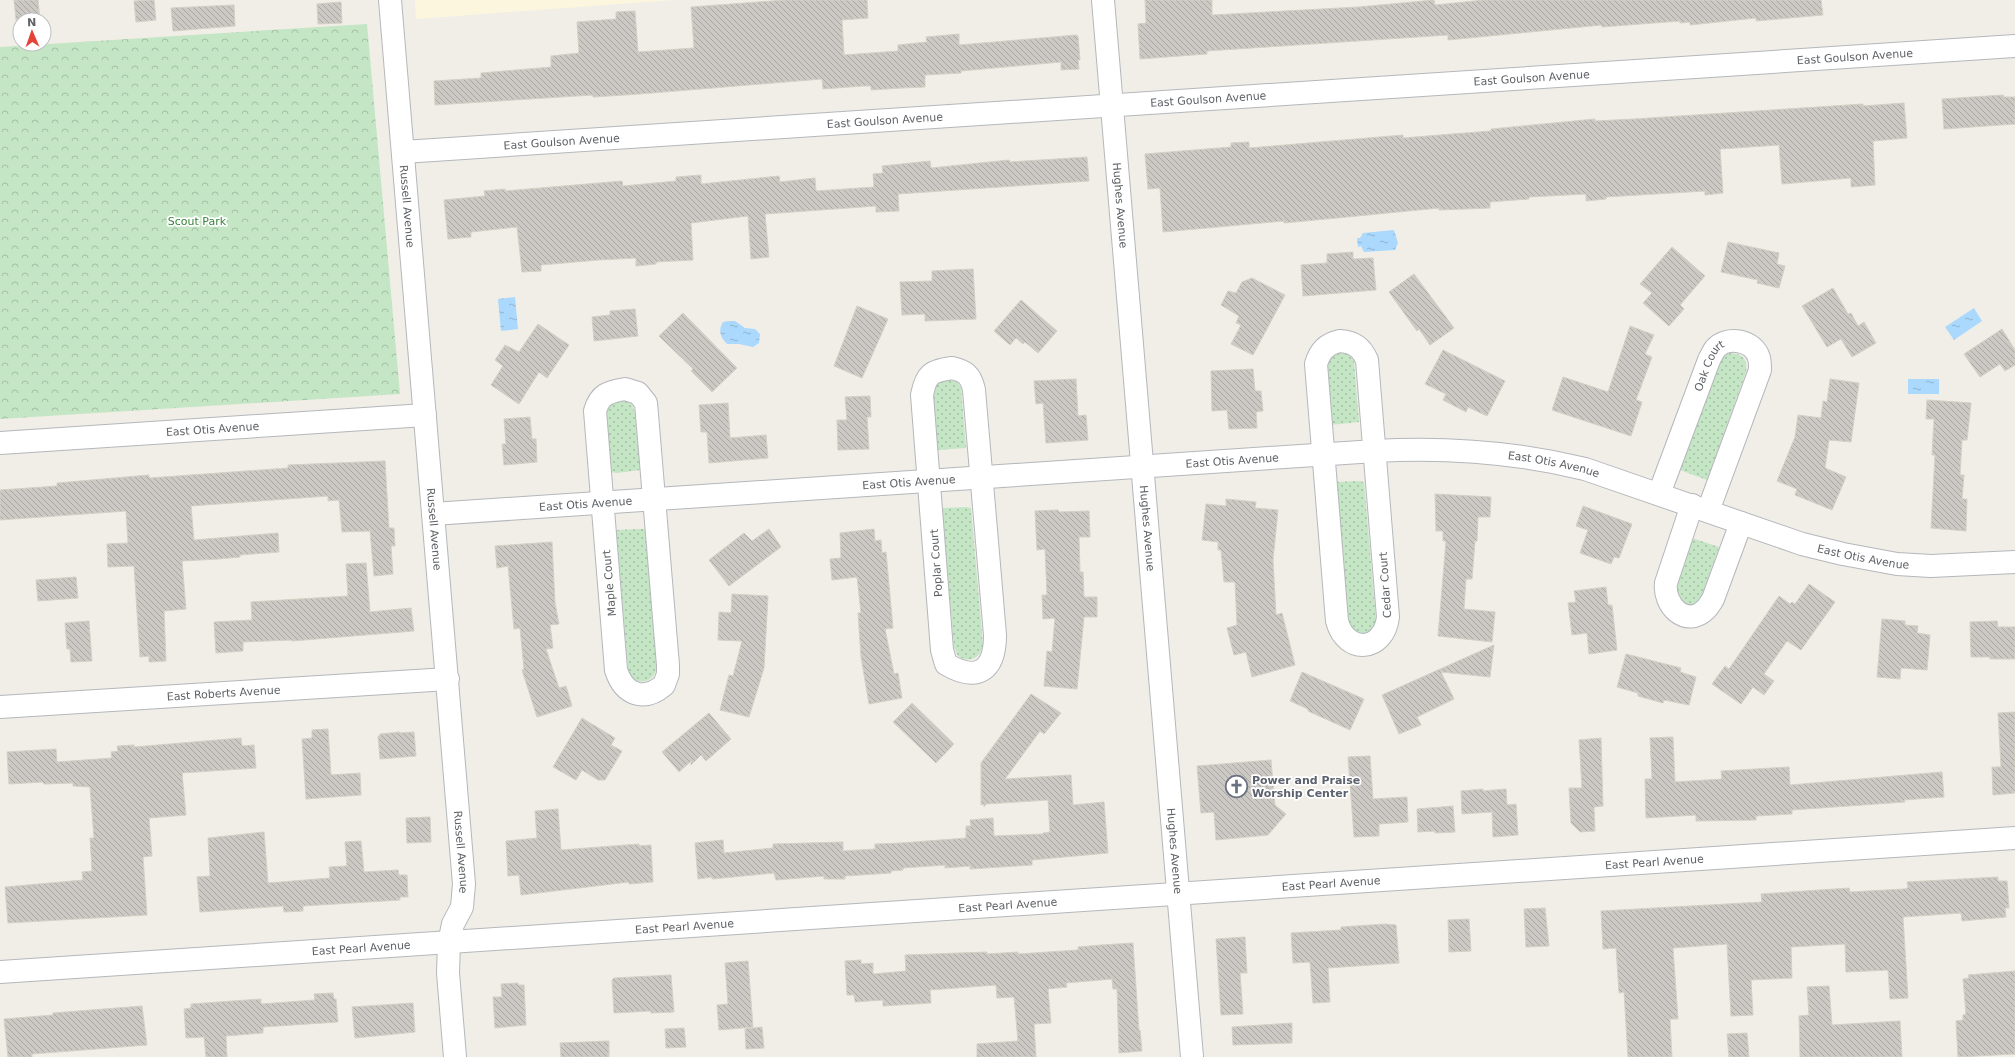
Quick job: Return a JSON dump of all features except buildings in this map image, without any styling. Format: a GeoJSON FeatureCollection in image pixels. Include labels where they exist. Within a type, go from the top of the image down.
{"type":"FeatureCollection","features":[{"type":"Feature","properties":{"kind":"street","name":"Russell Avenue"},"geometry":{"type":"LineString","coordinates":[[390,0],[464,884],[462,907],[453,924],[449,943],[448,972],[455,1057]]}},
{"type":"Feature","properties":{"kind":"street","name":"Hughes Avenue"},"geometry":{"type":"LineString","coordinates":[[1103,0],[1192,1057]]}},
{"type":"Feature","properties":{"kind":"street","name":"East Goulson Avenue"},"geometry":{"type":"LineString","coordinates":[[402,152],[2015,46]]}},
{"type":"Feature","properties":{"kind":"street","name":"Cedar Court"},"geometry":{"type":"LineString","coordinates":[[1340,341],[1349,342],[1364,352],[1367,360],[1375,451],[1388,617],[1384,634],[1378,640],[1368,644],[1357,644],[1349,642],[1343,636],[1337,621],[1323,455],[1316,364],[1319,355],[1324,348],[1332,343],[1340,341]]}},
{"type":"Feature","properties":{"kind":"street","name":"Oak Court"},"geometry":{"type":"LineString","coordinates":[[1659,494],[1709,360],[1716,348],[1725,342],[1734,341],[1746,343],[1754,349],[1759,358],[1760,370],[1666,583],[1665,591],[1667,600],[1673,609],[1681,616],[1689,617],[1698,615],[1710,604],[1741,523]]}},
{"type":"Feature","properties":{"kind":"street","name":"Poplar Court"},"geometry":{"type":"LineString","coordinates":[[952,368],[965,371],[972,380],[981,478],[995,648],[992,660],[985,670],[974,674],[958,671],[946,664],[942,650],[922,395],[924,383],[929,374],[939,369],[952,368]]}},
{"type":"Feature","properties":{"kind":"street","name":"Maple Court"},"geometry":{"type":"LineString","coordinates":[[625,389],[638,393],[646,403],[654,500],[668,674],[664,685],[650,693],[638,694],[626,689],[620,681],[616,670],[595,411],[598,400],[611,391],[625,389]]}},
{"type":"Feature","properties":{"kind":"street","name":"East Otis Avenue"},"geometry":{"type":"LineString","coordinates":[[0,443],[425,415]]}},
{"type":"Feature","properties":{"kind":"street","name":"East Otis Avenue"},"geometry":{"type":"LineString","coordinates":[[433,514],[930,482],[1375,451],[1474,450],[1548,460],[1585,468],[1802,544],[1897,564],[1931,566],[2015,562]]}},
{"type":"Feature","properties":{"kind":"street","name":"East Roberts Avenue"},"geometry":{"type":"LineString","coordinates":[[0,707],[448,679]]}},
{"type":"Feature","properties":{"kind":"street","name":"East Pearl Avenue"},"geometry":{"type":"LineString","coordinates":[[0,972],[2015,838]]}},
{"type":"Feature","properties":{"kind":"shaded area"},"geometry":{"type":"Polygon","coordinates":[[[415,0],[673,0],[416,19],[415,0]]]}},
{"type":"Feature","properties":{"kind":"green space","name":"Scout Park"},"geometry":{"type":"Polygon","coordinates":[[[367,24],[400,394],[0,419],[0,47],[12,46],[12,52],[52,52],[52,44],[367,24]]]}},
{"type":"Feature","properties":{"kind":"green space"},"geometry":{"type":"Polygon","coordinates":[[[1339,352],[1348,354],[1354,361],[1359,422],[1330,425],[1326,366],[1330,356],[1339,352]]]}},
{"type":"Feature","properties":{"kind":"green space"},"geometry":{"type":"Polygon","coordinates":[[[1731,353],[1744,358],[1746,372],[1707,480],[1680,470],[1719,361],[1726,354],[1731,353]]]}},
{"type":"Feature","properties":{"kind":"green space"},"geometry":{"type":"Polygon","coordinates":[[[946,378],[955,380],[961,387],[966,448],[938,450],[933,392],[937,382],[946,378]]]}},
{"type":"Feature","properties":{"kind":"green space"},"geometry":{"type":"Polygon","coordinates":[[[625,400],[632,405],[635,413],[640,470],[617,473],[611,472],[607,436],[607,416],[610,404],[615,401],[625,400]]]}},
{"type":"Feature","properties":{"kind":"green space"},"geometry":{"type":"Polygon","coordinates":[[[1335,482],[1364,482],[1376,620],[1371,631],[1359,634],[1348,627],[1335,482]]]}},
{"type":"Feature","properties":{"kind":"green space"},"geometry":{"type":"Polygon","coordinates":[[[942,508],[971,508],[983,645],[980,653],[974,658],[970,659],[958,656],[954,647],[942,508]]]}},
{"type":"Feature","properties":{"kind":"green space"},"geometry":{"type":"Polygon","coordinates":[[[645,529],[657,667],[656,672],[651,678],[640,681],[631,678],[628,669],[616,530],[645,529]]]}},
{"type":"Feature","properties":{"kind":"green space"},"geometry":{"type":"Polygon","coordinates":[[[1692,538],[1719,547],[1701,598],[1694,604],[1683,605],[1674,591],[1692,538]]]}},
{"type":"Feature","properties":{"kind":"water"},"geometry":{"type":"Polygon","coordinates":[[[1394,230],[1398,243],[1395,250],[1364,252],[1361,246],[1358,247],[1357,238],[1360,238],[1363,233],[1394,230]]]}},
{"type":"Feature","properties":{"kind":"water"},"geometry":{"type":"Polygon","coordinates":[[[515,297],[518,329],[501,331],[498,299],[515,297]]]}},
{"type":"Feature","properties":{"kind":"water"},"geometry":{"type":"Polygon","coordinates":[[[1974,308],[1982,321],[1954,340],[1945,327],[1974,308]]]}},
{"type":"Feature","properties":{"kind":"water"},"geometry":{"type":"Polygon","coordinates":[[[735,321],[745,328],[755,329],[760,334],[759,343],[753,347],[739,344],[727,344],[721,336],[720,331],[723,322],[735,321]]]}},
{"type":"Feature","properties":{"kind":"water"},"geometry":{"type":"Polygon","coordinates":[[[1908,379],[1939,379],[1939,394],[1908,394],[1908,379]]]}},
{"type":"Feature","properties":{"kind":"place","name":"Power and Praise Worship Center"},"geometry":{"type":"Point","coordinates":[1236,786]}}]}
